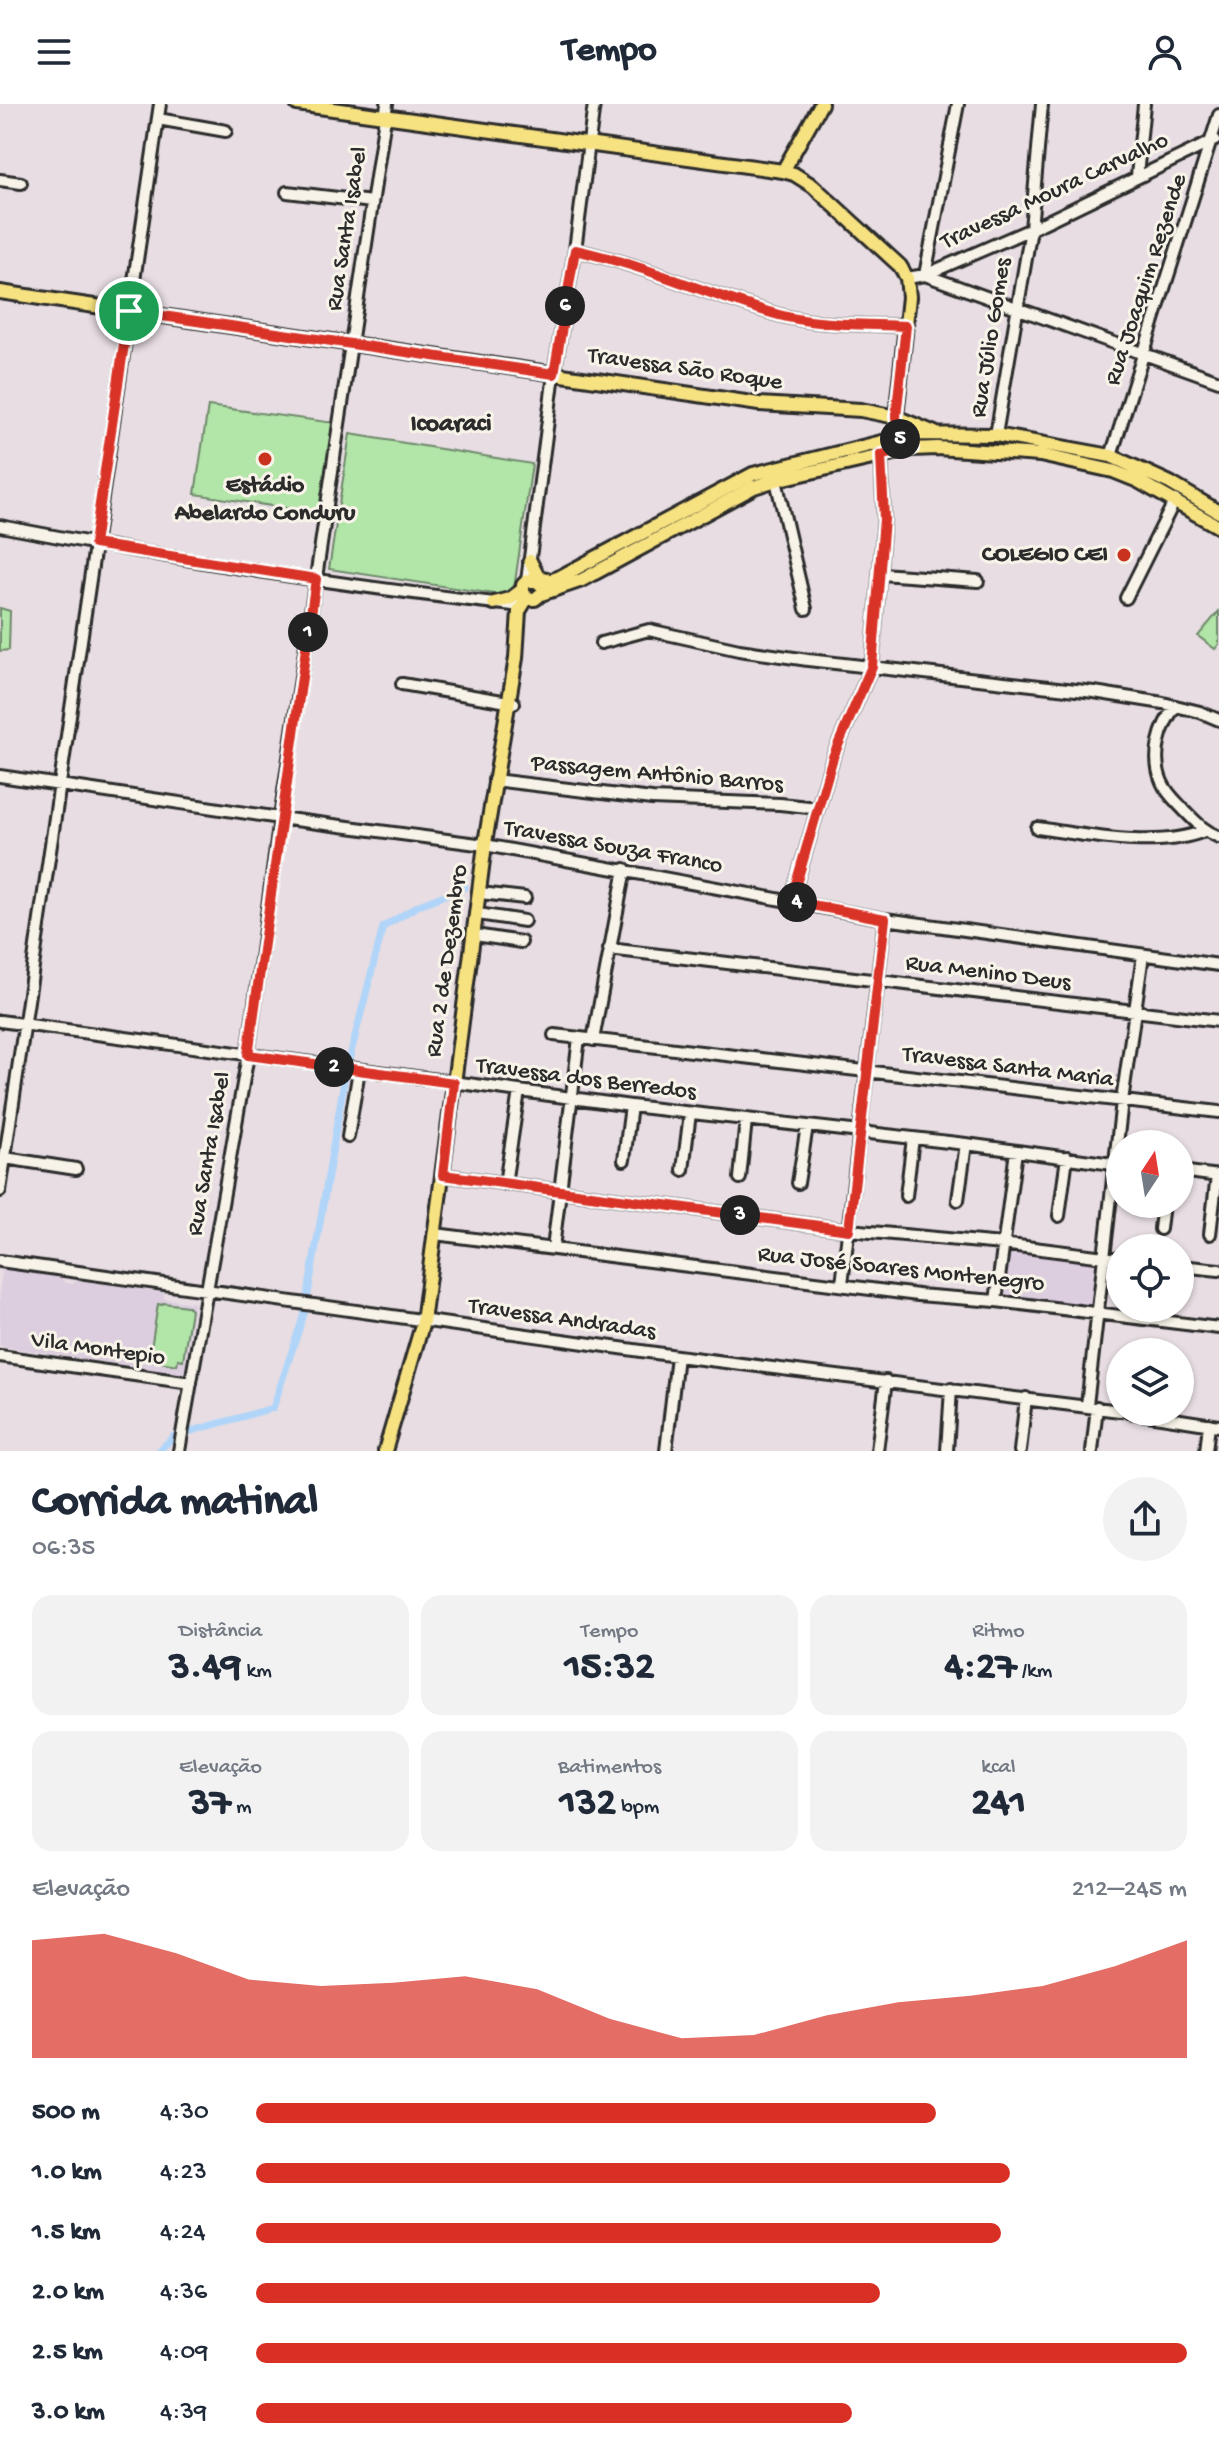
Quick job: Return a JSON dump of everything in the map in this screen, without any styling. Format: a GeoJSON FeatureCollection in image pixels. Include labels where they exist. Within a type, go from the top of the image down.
{"type":"FeatureCollection","features":[{"type":"Feature","properties":{"kind":"main road"},"geometry":{"type":"LineString","coordinates":[[297,104],[386,110],[588,145],[783,171],[804,179],[900,266],[907,278],[909,297],[896,417],[899,437],[912,449]]}},
{"type":"Feature","properties":{"kind":"main road"},"geometry":{"type":"LineString","coordinates":[[783,171],[821,104]]}},
{"type":"Feature","properties":{"kind":"main road","name":"Travessa São Roque"},"geometry":{"type":"LineString","coordinates":[[0,292],[759,404],[842,408],[896,417],[935,433]]}},
{"type":"Feature","properties":{"kind":"main road"},"geometry":{"type":"LineString","coordinates":[[530,592],[753,474],[899,437],[935,433],[996,435],[1078,455],[1175,500],[1219,527]]}},
{"type":"Feature","properties":{"kind":"main road"},"geometry":{"type":"LineString","coordinates":[[993,452],[996,435]]}},
{"type":"Feature","properties":{"kind":"main road"},"geometry":{"type":"LineString","coordinates":[[494,603],[582,580],[741,493],[776,480],[912,449],[1059,458],[1111,456],[1164,480],[1219,512]]}},
{"type":"Feature","properties":{"kind":"main road"},"geometry":{"type":"LineString","coordinates":[[530,561],[538,577],[558,578]]}},
{"type":"Feature","properties":{"kind":"main road","name":"Rua 2 de Dezembro"},"geometry":{"type":"LineString","coordinates":[[385,1451],[423,1322],[480,893],[511,703],[519,611],[530,592]]}},
{"type":"Feature","properties":{"kind":"street"},"geometry":{"type":"LineString","coordinates":[[0,1191],[160,104]]}},
{"type":"Feature","properties":{"kind":"street","name":"Rua 2 de Dezembro"},"geometry":{"type":"LineString","coordinates":[[530,592],[530,561],[554,374],[575,250],[594,104]]}},
{"type":"Feature","properties":{"kind":"street"},"geometry":{"type":"LineString","coordinates":[[958,104],[925,275],[1219,381]]}},
{"type":"Feature","properties":{"kind":"street","name":"Rua Júlio Gomes"},"geometry":{"type":"LineString","coordinates":[[996,435],[1031,229],[1042,104]]}},
{"type":"Feature","properties":{"kind":"street"},"geometry":{"type":"LineString","coordinates":[[1137,176],[1144,104]]}},
{"type":"Feature","properties":{"kind":"street","name":"Rua Santa Isabel"},"geometry":{"type":"LineString","coordinates":[[180,1450],[248,1055],[280,818],[386,110]]}},
{"type":"Feature","properties":{"kind":"street","name":"Rua Joaquim Rezende"},"geometry":{"type":"LineString","coordinates":[[1111,456],[1216,139],[1219,115]]}},
{"type":"Feature","properties":{"kind":"street"},"geometry":{"type":"LineString","coordinates":[[158,119],[226,131]]}},
{"type":"Feature","properties":{"kind":"street","name":"Travessa Moura Carvalho"},"geometry":{"type":"LineString","coordinates":[[907,278],[925,275],[1031,229],[1216,139]]}},
{"type":"Feature","properties":{"kind":"street"},"geometry":{"type":"LineString","coordinates":[[0,180],[21,183]]}},
{"type":"Feature","properties":{"kind":"street"},"geometry":{"type":"LineString","coordinates":[[287,192],[372,202]]}},
{"type":"Feature","properties":{"kind":"street"},"geometry":{"type":"LineString","coordinates":[[575,250],[611,258],[781,316],[906,326]]}},
{"type":"Feature","properties":{"kind":"street"},"geometry":{"type":"LineString","coordinates":[[791,901],[833,757],[872,666],[881,574],[884,491],[881,455]]}},
{"type":"Feature","properties":{"kind":"street"},"geometry":{"type":"LineString","coordinates":[[776,480],[806,609]]}},
{"type":"Feature","properties":{"kind":"street"},"geometry":{"type":"LineString","coordinates":[[1126,598],[1175,500]]}},
{"type":"Feature","properties":{"kind":"street"},"geometry":{"type":"LineString","coordinates":[[0,526],[316,579],[494,603]]}},
{"type":"Feature","properties":{"kind":"street"},"geometry":{"type":"LineString","coordinates":[[881,574],[978,581]]}},
{"type":"Feature","properties":{"kind":"street"},"geometry":{"type":"LineString","coordinates":[[601,643],[649,630],[739,650],[1094,692],[1176,706],[1219,720]]}},
{"type":"Feature","properties":{"kind":"street"},"geometry":{"type":"LineString","coordinates":[[402,684],[511,703]]}},
{"type":"Feature","properties":{"kind":"street"},"geometry":{"type":"LineString","coordinates":[[1176,706],[1161,731],[1158,769],[1162,783],[1204,831],[1219,837]]}},
{"type":"Feature","properties":{"kind":"street","name":"Travessa Souza Franco"},"geometry":{"type":"LineString","coordinates":[[0,776],[625,869],[885,919],[1219,965]]}},
{"type":"Feature","properties":{"kind":"street","name":"Passagem Antônio Barros"},"geometry":{"type":"LineString","coordinates":[[497,781],[652,799],[818,808]]}},
{"type":"Feature","properties":{"kind":"street"},"geometry":{"type":"LineString","coordinates":[[1037,828],[1113,839],[1169,838],[1204,831]]}},
{"type":"Feature","properties":{"kind":"street"},"geometry":{"type":"LineString","coordinates":[[593,1040],[625,869]]}},
{"type":"Feature","properties":{"kind":"street"},"geometry":{"type":"LineString","coordinates":[[480,893],[525,898]]}},
{"type":"Feature","properties":{"kind":"street"},"geometry":{"type":"LineString","coordinates":[[478,914],[524,921]]}},
{"type":"Feature","properties":{"kind":"street"},"geometry":{"type":"LineString","coordinates":[[842,1284],[885,919]]}},
{"type":"Feature","properties":{"kind":"street"},"geometry":{"type":"LineString","coordinates":[[475,935],[521,942]]}},
{"type":"Feature","properties":{"kind":"street","name":"Rua Menino Deus"},"geometry":{"type":"LineString","coordinates":[[609,949],[1219,1021]]}},
{"type":"Feature","properties":{"kind":"street"},"geometry":{"type":"LineString","coordinates":[[1120,1130],[1143,955]]}},
{"type":"Feature","properties":{"kind":"street","name":"Travessa dos Berredos"},"geometry":{"type":"LineString","coordinates":[[0,1021],[631,1106],[1106,1162]]}},
{"type":"Feature","properties":{"kind":"street","name":"Travessa Santa Maria"},"geometry":{"type":"LineString","coordinates":[[554,1035],[1219,1112]]}},
{"type":"Feature","properties":{"kind":"street"},"geometry":{"type":"LineString","coordinates":[[553,1248],[579,1038]]}},
{"type":"Feature","properties":{"kind":"street"},"geometry":{"type":"LineString","coordinates":[[348,1137],[359,1070]]}},
{"type":"Feature","properties":{"kind":"street"},"geometry":{"type":"LineString","coordinates":[[505,1184],[519,1091]]}},
{"type":"Feature","properties":{"kind":"street"},"geometry":{"type":"LineString","coordinates":[[624,1160],[631,1106]]}},
{"type":"Feature","properties":{"kind":"street"},"geometry":{"type":"LineString","coordinates":[[683,1170],[690,1113]]}},
{"type":"Feature","properties":{"kind":"street"},"geometry":{"type":"LineString","coordinates":[[740,1178],[746,1120]]}},
{"type":"Feature","properties":{"kind":"street"},"geometry":{"type":"LineString","coordinates":[[798,1183],[807,1126]]}},
{"type":"Feature","properties":{"kind":"street"},"geometry":{"type":"LineString","coordinates":[[906,1196],[913,1138]]}},
{"type":"Feature","properties":{"kind":"street"},"geometry":{"type":"LineString","coordinates":[[958,1200],[966,1144]]}},
{"type":"Feature","properties":{"kind":"street"},"geometry":{"type":"LineString","coordinates":[[996,1301],[1016,1151]]}},
{"type":"Feature","properties":{"kind":"street"},"geometry":{"type":"LineString","coordinates":[[1059,1216],[1067,1157]]}},
{"type":"Feature","properties":{"kind":"street"},"geometry":{"type":"LineString","coordinates":[[5,1158],[76,1169]]}},
{"type":"Feature","properties":{"kind":"street"},"geometry":{"type":"LineString","coordinates":[[1194,1173],[1218,1176],[1210,1234]]}},
{"type":"Feature","properties":{"kind":"street"},"geometry":{"type":"LineString","coordinates":[[443,1175],[849,1230],[1106,1257]]}},
{"type":"Feature","properties":{"kind":"street"},"geometry":{"type":"LineString","coordinates":[[1092,1451],[1098,1312],[1109,1218]]}},
{"type":"Feature","properties":{"kind":"street"},"geometry":{"type":"LineString","coordinates":[[1160,1229],[1161,1218]]}},
{"type":"Feature","properties":{"kind":"street","name":"Rua José Soares Montenegro"},"geometry":{"type":"LineString","coordinates":[[435,1234],[918,1295],[1098,1312],[1219,1328]]}},
{"type":"Feature","properties":{"kind":"street","name":"Travessa Andradas"},"geometry":{"type":"LineString","coordinates":[[0,1261],[677,1356],[1106,1408]]}},
{"type":"Feature","properties":{"kind":"street"},"geometry":{"type":"LineString","coordinates":[[1194,1267],[1219,1270]]}},
{"type":"Feature","properties":{"kind":"street","name":"Vila Montepio"},"geometry":{"type":"LineString","coordinates":[[0,1356],[191,1383]]}},
{"type":"Feature","properties":{"kind":"street"},"geometry":{"type":"LineString","coordinates":[[666,1451],[677,1356]]}},
{"type":"Feature","properties":{"kind":"street"},"geometry":{"type":"LineString","coordinates":[[877,1451],[886,1381]]}},
{"type":"Feature","properties":{"kind":"street"},"geometry":{"type":"LineString","coordinates":[[947,1451],[951,1389]]}},
{"type":"Feature","properties":{"kind":"street"},"geometry":{"type":"LineString","coordinates":[[1020,1451],[1026,1398]]}},
{"type":"Feature","properties":{"kind":"street"},"geometry":{"type":"LineString","coordinates":[[1194,1422],[1214,1425],[1206,1451]]}},
{"type":"Feature","properties":{"kind":"shaded area"},"geometry":{"type":"Polygon","coordinates":[[[1006,1249],[1098,1261],[1094,1307],[999,1297],[1006,1249]]]}},
{"type":"Feature","properties":{"kind":"shaded area"},"geometry":{"type":"Polygon","coordinates":[[[3,1269],[61,1278],[66,1283],[73,1284],[77,1280],[164,1293],[164,1299],[194,1303],[184,1374],[0,1346],[3,1269]]]}},
{"type":"Feature","properties":{"kind":"green space","name":"Estádio Abelardo Conduru"},"geometry":{"type":"Polygon","coordinates":[[[208,406],[335,423],[322,514],[195,494],[208,406]]]}},
{"type":"Feature","properties":{"kind":"green space"},"geometry":{"type":"Polygon","coordinates":[[[350,434],[532,464],[514,589],[501,595],[329,569],[350,434]]]}},
{"type":"Feature","properties":{"kind":"green space"},"geometry":{"type":"Polygon","coordinates":[[[0,608],[10,611],[9,650],[0,651],[0,608]]]}},
{"type":"Feature","properties":{"kind":"green space"},"geometry":{"type":"Polygon","coordinates":[[[1219,611],[1219,644],[1215,649],[1198,636],[1219,611]]]}},
{"type":"Feature","properties":{"kind":"green space"},"geometry":{"type":"Polygon","coordinates":[[[158,1304],[187,1306],[191,1310],[183,1360],[178,1359],[177,1365],[154,1361],[155,1356],[150,1355],[158,1304]]]}},
{"type":"Feature","properties":{"kind":"waterway"},"geometry":{"type":"LineString","coordinates":[[159,1451],[174,1436],[273,1408],[305,1311],[345,1076],[383,927],[419,905],[465,887]]}},
{"type":"Feature","properties":{"kind":"place","name":"Estádio Abelardo Conduru"},"geometry":{"type":"Point","coordinates":[265,459]}},
{"type":"Feature","properties":{"kind":"place","name":"COLEGIO CEI"},"geometry":{"type":"Point","coordinates":[1124,555]}},
{"type":"Feature","properties":{"kind":"district","name":"Icoaraci"},"geometry":{"type":"Point","coordinates":[451,425]}},
{"type":"Feature","properties":{"kind":"route"},"geometry":{"type":"LineString","coordinates":[[575,250],[611,258],[781,316],[906,326],[896,417],[899,437],[912,449],[881,455],[884,519],[872,666],[833,757],[791,901],[885,919],[849,1230],[443,1175],[454,1083],[248,1055],[316,579],[94,544],[129,311],[554,374],[575,250]]}}]}
